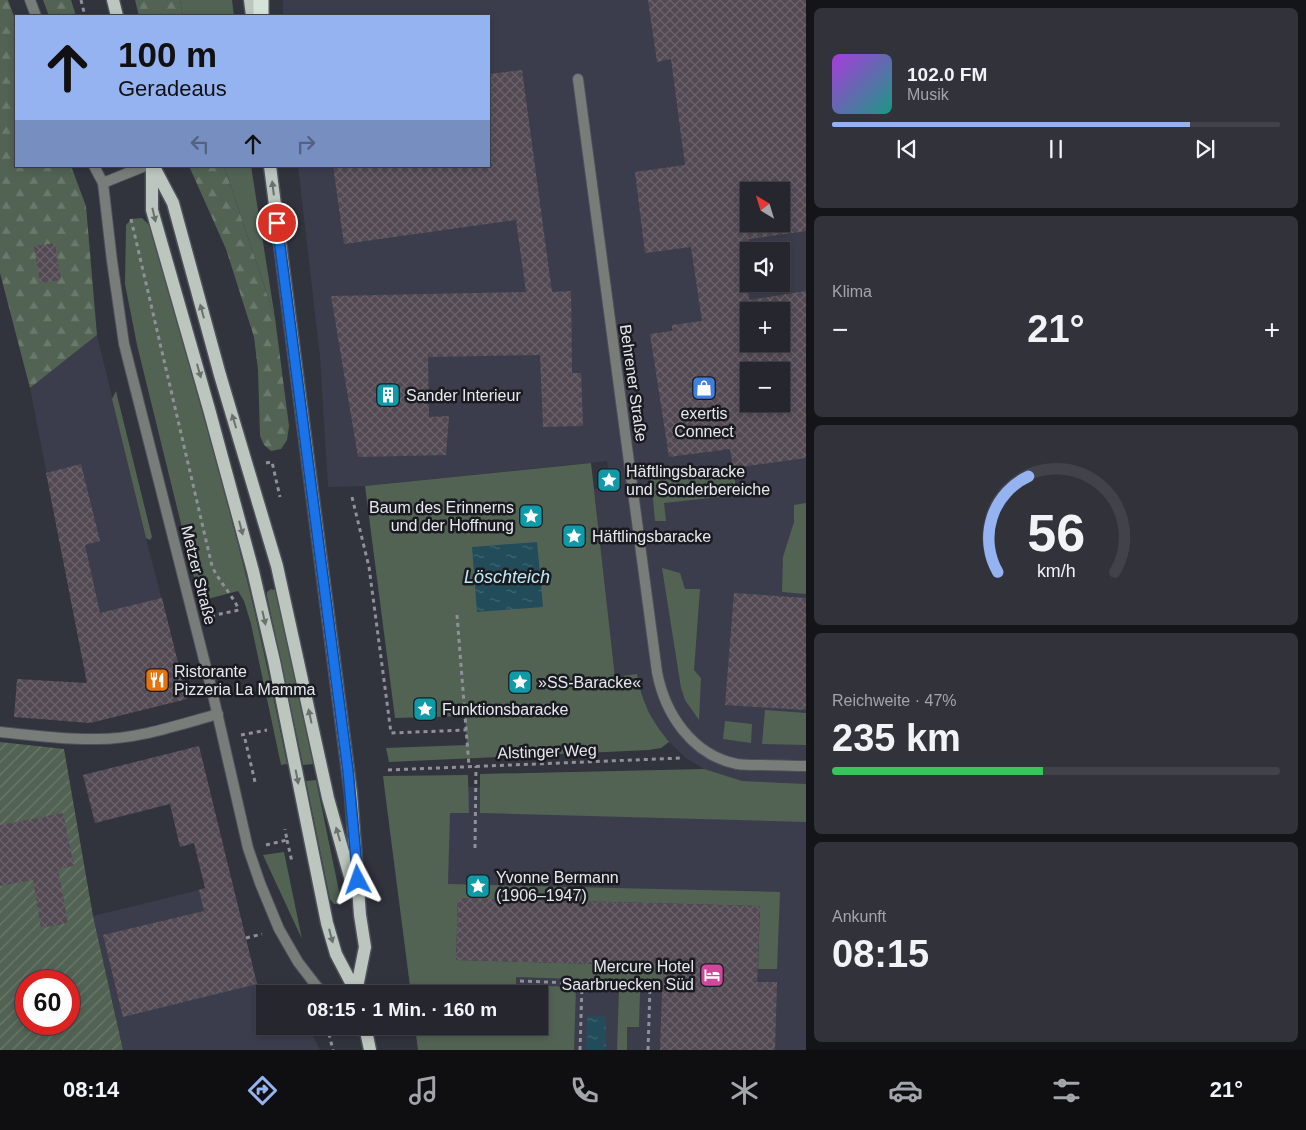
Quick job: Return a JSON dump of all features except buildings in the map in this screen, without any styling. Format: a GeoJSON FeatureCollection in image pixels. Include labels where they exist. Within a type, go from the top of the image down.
{"type":"FeatureCollection","features":[{"type":"Feature","properties":{"kind":"highway"},"geometry":{"type":"LineString","coordinates":[[261,0],[261,15]]}},
{"type":"Feature","properties":{"kind":"main road"},"geometry":{"type":"LineString","coordinates":[[113,0],[117,15]]}},
{"type":"Feature","properties":{"kind":"main road"},"geometry":{"type":"LineString","coordinates":[[250,0],[252,15]]}},
{"type":"Feature","properties":{"kind":"main road"},"geometry":{"type":"LineString","coordinates":[[153,167],[152,210],[207,400],[253,571],[274,661],[327,923],[336,954],[350,985]]}},
{"type":"Feature","properties":{"kind":"main road"},"geometry":{"type":"LineString","coordinates":[[154,167],[173,203],[220,374],[277,566],[328,798],[360,915]]}},
{"type":"Feature","properties":{"kind":"main road"},"geometry":{"type":"LineString","coordinates":[[270,167],[350,787],[360,915],[365,947],[355,985]]}},
{"type":"Feature","properties":{"kind":"main road"},"geometry":{"type":"LineString","coordinates":[[366,1035],[370,1050]]}},
{"type":"Feature","properties":{"kind":"street"},"geometry":{"type":"LineString","coordinates":[[30,0],[36,15]]}},
{"type":"Feature","properties":{"kind":"street","name":"Behrener Straße"},"geometry":{"type":"LineString","coordinates":[[578,79],[656,672],[661,692],[678,726],[691,740],[707,752],[738,764],[806,766]]}},
{"type":"Feature","properties":{"kind":"street"},"geometry":{"type":"LineString","coordinates":[[95,167],[103,183],[143,167]]}},
{"type":"Feature","properties":{"kind":"street","name":"Metzer Straße"},"geometry":{"type":"LineString","coordinates":[[103,183],[124,344],[218,714],[248,848],[279,929],[298,962],[316,985]]}},
{"type":"Feature","properties":{"kind":"street"},"geometry":{"type":"LineString","coordinates":[[0,732],[97,740],[164,730],[218,714]]}},
{"type":"Feature","properties":{"kind":"path"},"geometry":{"type":"LineString","coordinates":[[81,0],[85,15]]}},
{"type":"Feature","properties":{"kind":"path"},"geometry":{"type":"LineString","coordinates":[[131,219],[212,566],[234,598],[242,618]]}},
{"type":"Feature","properties":{"kind":"path"},"geometry":{"type":"LineString","coordinates":[[352,498],[369,567],[391,733],[466,730]]}},
{"type":"Feature","properties":{"kind":"path"},"geometry":{"type":"LineString","coordinates":[[205,618],[239,610]]}},
{"type":"Feature","properties":{"kind":"path"},"geometry":{"type":"LineString","coordinates":[[457,615],[468,766]]}},
{"type":"Feature","properties":{"kind":"path"},"geometry":{"type":"LineString","coordinates":[[265,721],[268,739]]}},
{"type":"Feature","properties":{"kind":"path"},"geometry":{"type":"LineString","coordinates":[[236,736],[267,730]]}},
{"type":"Feature","properties":{"kind":"path","name":"Alstinger Weg"},"geometry":{"type":"LineString","coordinates":[[388,770],[686,758],[707,752]]}},
{"type":"Feature","properties":{"kind":"path"},"geometry":{"type":"LineString","coordinates":[[475,848],[476,766]]}},
{"type":"Feature","properties":{"kind":"path"},"geometry":{"type":"LineString","coordinates":[[260,846],[287,840],[284,822]]}},
{"type":"Feature","properties":{"kind":"path"},"geometry":{"type":"LineString","coordinates":[[246,938],[261,934]]}},
{"type":"Feature","properties":{"kind":"path"},"geometry":{"type":"LineString","coordinates":[[520,981],[677,987]]}},
{"type":"Feature","properties":{"kind":"path"},"geometry":{"type":"LineString","coordinates":[[580,1050],[582,984]]}},
{"type":"Feature","properties":{"kind":"path"},"geometry":{"type":"LineString","coordinates":[[648,1050],[650,987]]}},
{"type":"Feature","properties":{"kind":"path"},"geometry":{"type":"LineString","coordinates":[[329,1035],[333,1050]]}},
{"type":"Feature","properties":{"kind":"shaded area"},"geometry":{"type":"Polygon","coordinates":[[[283,0],[806,0],[806,1050],[418,1050],[416,1035],[548,1035],[548,985],[410,985],[384,787],[480,787],[704,769],[686,758],[669,742],[653,722],[645,705],[637,675],[615,677],[594,489],[610,488],[607,461],[365,486],[328,487],[320,357],[298,167],[490,167],[490,15],[283,15],[283,0]]]}},
{"type":"Feature","properties":{"kind":"shaded area"},"geometry":{"type":"Polygon","coordinates":[[[97,335],[187,699],[98,721],[79,641],[30,388],[97,335]]]}},
{"type":"Feature","properties":{"kind":"shaded area"},"geometry":{"type":"Polygon","coordinates":[[[232,882],[258,985],[256,985],[256,1035],[312,1035],[320,1050],[123,1050],[93,916],[232,882]]]}},
{"type":"Feature","properties":{"kind":"green space"},"geometry":{"type":"Polygon","coordinates":[[[0,0],[8,0],[15,19],[15,167],[71,167],[86,206],[97,335],[30,388],[0,273],[0,0]]]}},
{"type":"Feature","properties":{"kind":"green space"},"geometry":{"type":"Polygon","coordinates":[[[43,0],[71,0],[76,15],[49,15],[43,0]]]}},
{"type":"Feature","properties":{"kind":"green space"},"geometry":{"type":"Polygon","coordinates":[[[135,0],[180,0],[183,15],[139,15],[135,0]]]}},
{"type":"Feature","properties":{"kind":"green space"},"geometry":{"type":"Polygon","coordinates":[[[180,0],[232,0],[234,15],[183,15],[180,0]]]}},
{"type":"Feature","properties":{"kind":"green space"},"geometry":{"type":"Polygon","coordinates":[[[189,167],[224,167],[275,318],[289,426],[287,440],[281,449],[271,451],[264,445],[260,436],[258,370],[254,337],[226,249],[189,167]]]}},
{"type":"Feature","properties":{"kind":"green space"},"geometry":{"type":"Polygon","coordinates":[[[224,167],[251,167],[275,318],[224,167]]]}},
{"type":"Feature","properties":{"kind":"green space"},"geometry":{"type":"Polygon","coordinates":[[[142,218],[150,226],[222,485],[245,572],[287,764],[281,765],[251,624],[244,601],[238,591],[200,601],[137,345],[125,284],[126,225],[131,219],[142,218]]]}},
{"type":"Feature","properties":{"kind":"green space"},"geometry":{"type":"Polygon","coordinates":[[[116,391],[152,537],[150,540],[146,538],[112,399],[116,391]]]}},
{"type":"Feature","properties":{"kind":"green space"},"geometry":{"type":"Polygon","coordinates":[[[591,463],[615,677],[637,674],[648,711],[669,742],[661,748],[649,750],[389,762],[386,748],[467,745],[465,716],[395,718],[365,486],[591,463]]]}},
{"type":"Feature","properties":{"kind":"green space"},"geometry":{"type":"Polygon","coordinates":[[[733,468],[737,495],[664,503],[666,521],[655,521],[651,478],[733,468]]]}},
{"type":"Feature","properties":{"kind":"green space"},"geometry":{"type":"Polygon","coordinates":[[[806,503],[806,594],[782,592],[783,557],[794,522],[794,505],[806,503]]]}},
{"type":"Feature","properties":{"kind":"green space"},"geometry":{"type":"Polygon","coordinates":[[[662,568],[680,573],[685,589],[700,589],[694,670],[701,678],[699,720],[685,700],[681,688],[662,568]]]}},
{"type":"Feature","properties":{"kind":"green space"},"geometry":{"type":"Polygon","coordinates":[[[271,589],[277,593],[313,764],[303,765],[267,596],[267,592],[271,589]]]}},
{"type":"Feature","properties":{"kind":"green space"},"geometry":{"type":"Polygon","coordinates":[[[765,710],[806,713],[806,745],[762,744],[765,710]]]}},
{"type":"Feature","properties":{"kind":"green space"},"geometry":{"type":"Polygon","coordinates":[[[725,721],[752,724],[751,743],[723,739],[725,721]]]}},
{"type":"Feature","properties":{"kind":"green space"},"geometry":{"type":"Polygon","coordinates":[[[0,742],[64,749],[93,916],[123,1050],[0,1050],[0,742]]]}},
{"type":"Feature","properties":{"kind":"green space"},"geometry":{"type":"Polygon","coordinates":[[[704,769],[742,781],[806,784],[806,822],[480,813],[480,774],[704,769]]]}},
{"type":"Feature","properties":{"kind":"green space"},"geometry":{"type":"Polygon","coordinates":[[[468,775],[469,813],[450,813],[448,884],[780,892],[777,969],[758,969],[760,906],[458,898],[456,960],[668,966],[667,982],[516,977],[516,985],[410,985],[383,776],[468,775]]]}},
{"type":"Feature","properties":{"kind":"green space"},"geometry":{"type":"Polygon","coordinates":[[[316,780],[340,896],[340,902],[337,904],[334,904],[330,899],[306,781],[316,780]]]}},
{"type":"Feature","properties":{"kind":"green space"},"geometry":{"type":"Polygon","coordinates":[[[284,852],[302,939],[263,855],[284,852]]]}},
{"type":"Feature","properties":{"kind":"green space"},"geometry":{"type":"Polygon","coordinates":[[[548,986],[576,987],[574,1050],[418,1050],[416,1035],[548,1035],[548,986]]]}},
{"type":"Feature","properties":{"kind":"green space"},"geometry":{"type":"Polygon","coordinates":[[[619,990],[640,991],[639,1027],[627,1027],[627,1050],[617,1050],[619,990]]]}},
{"type":"Feature","properties":{"kind":"water","name":"Löschteich"},"geometry":{"type":"Polygon","coordinates":[[[537,542],[543,607],[477,612],[472,547],[537,542]]]}},
{"type":"Feature","properties":{"kind":"water"},"geometry":{"type":"Polygon","coordinates":[[[587,1016],[606,1017],[606,1050],[586,1050],[587,1016]]]}},
{"type":"Feature","properties":{"kind":"place","name":"exertis Connect"},"geometry":{"type":"Point","coordinates":[704,388]}},
{"type":"Feature","properties":{"kind":"place","name":"Sander Interieur"},"geometry":{"type":"Point","coordinates":[388,395]}},
{"type":"Feature","properties":{"kind":"place","name":"Häftlingsbaracke und Sonderbereiche"},"geometry":{"type":"Point","coordinates":[609,480]}},
{"type":"Feature","properties":{"kind":"place","name":"Baum des Erinnerns und der Hoffnung"},"geometry":{"type":"Point","coordinates":[531,516]}},
{"type":"Feature","properties":{"kind":"place","name":"Häftlingsbaracke"},"geometry":{"type":"Point","coordinates":[574,536]}},
{"type":"Feature","properties":{"kind":"place","name":"Ristorante Pizzeria La Mamma"},"geometry":{"type":"Point","coordinates":[157,680]}},
{"type":"Feature","properties":{"kind":"place","name":"»SS-Baracke«"},"geometry":{"type":"Point","coordinates":[520,682]}},
{"type":"Feature","properties":{"kind":"place","name":"Funktionsbaracke"},"geometry":{"type":"Point","coordinates":[425,709]}},
{"type":"Feature","properties":{"kind":"place","name":"Yvonne Bermann (1906–1947)"},"geometry":{"type":"Point","coordinates":[478,886]}},
{"type":"Feature","properties":{"kind":"place","name":"Mercure Hotel Saarbruecken Süd"},"geometry":{"type":"Point","coordinates":[712,975]}},
{"type":"Feature","properties":{"kind":"route"},"geometry":{"type":"LineString","coordinates":[[277,223],[351,794],[358,880]]}}]}
